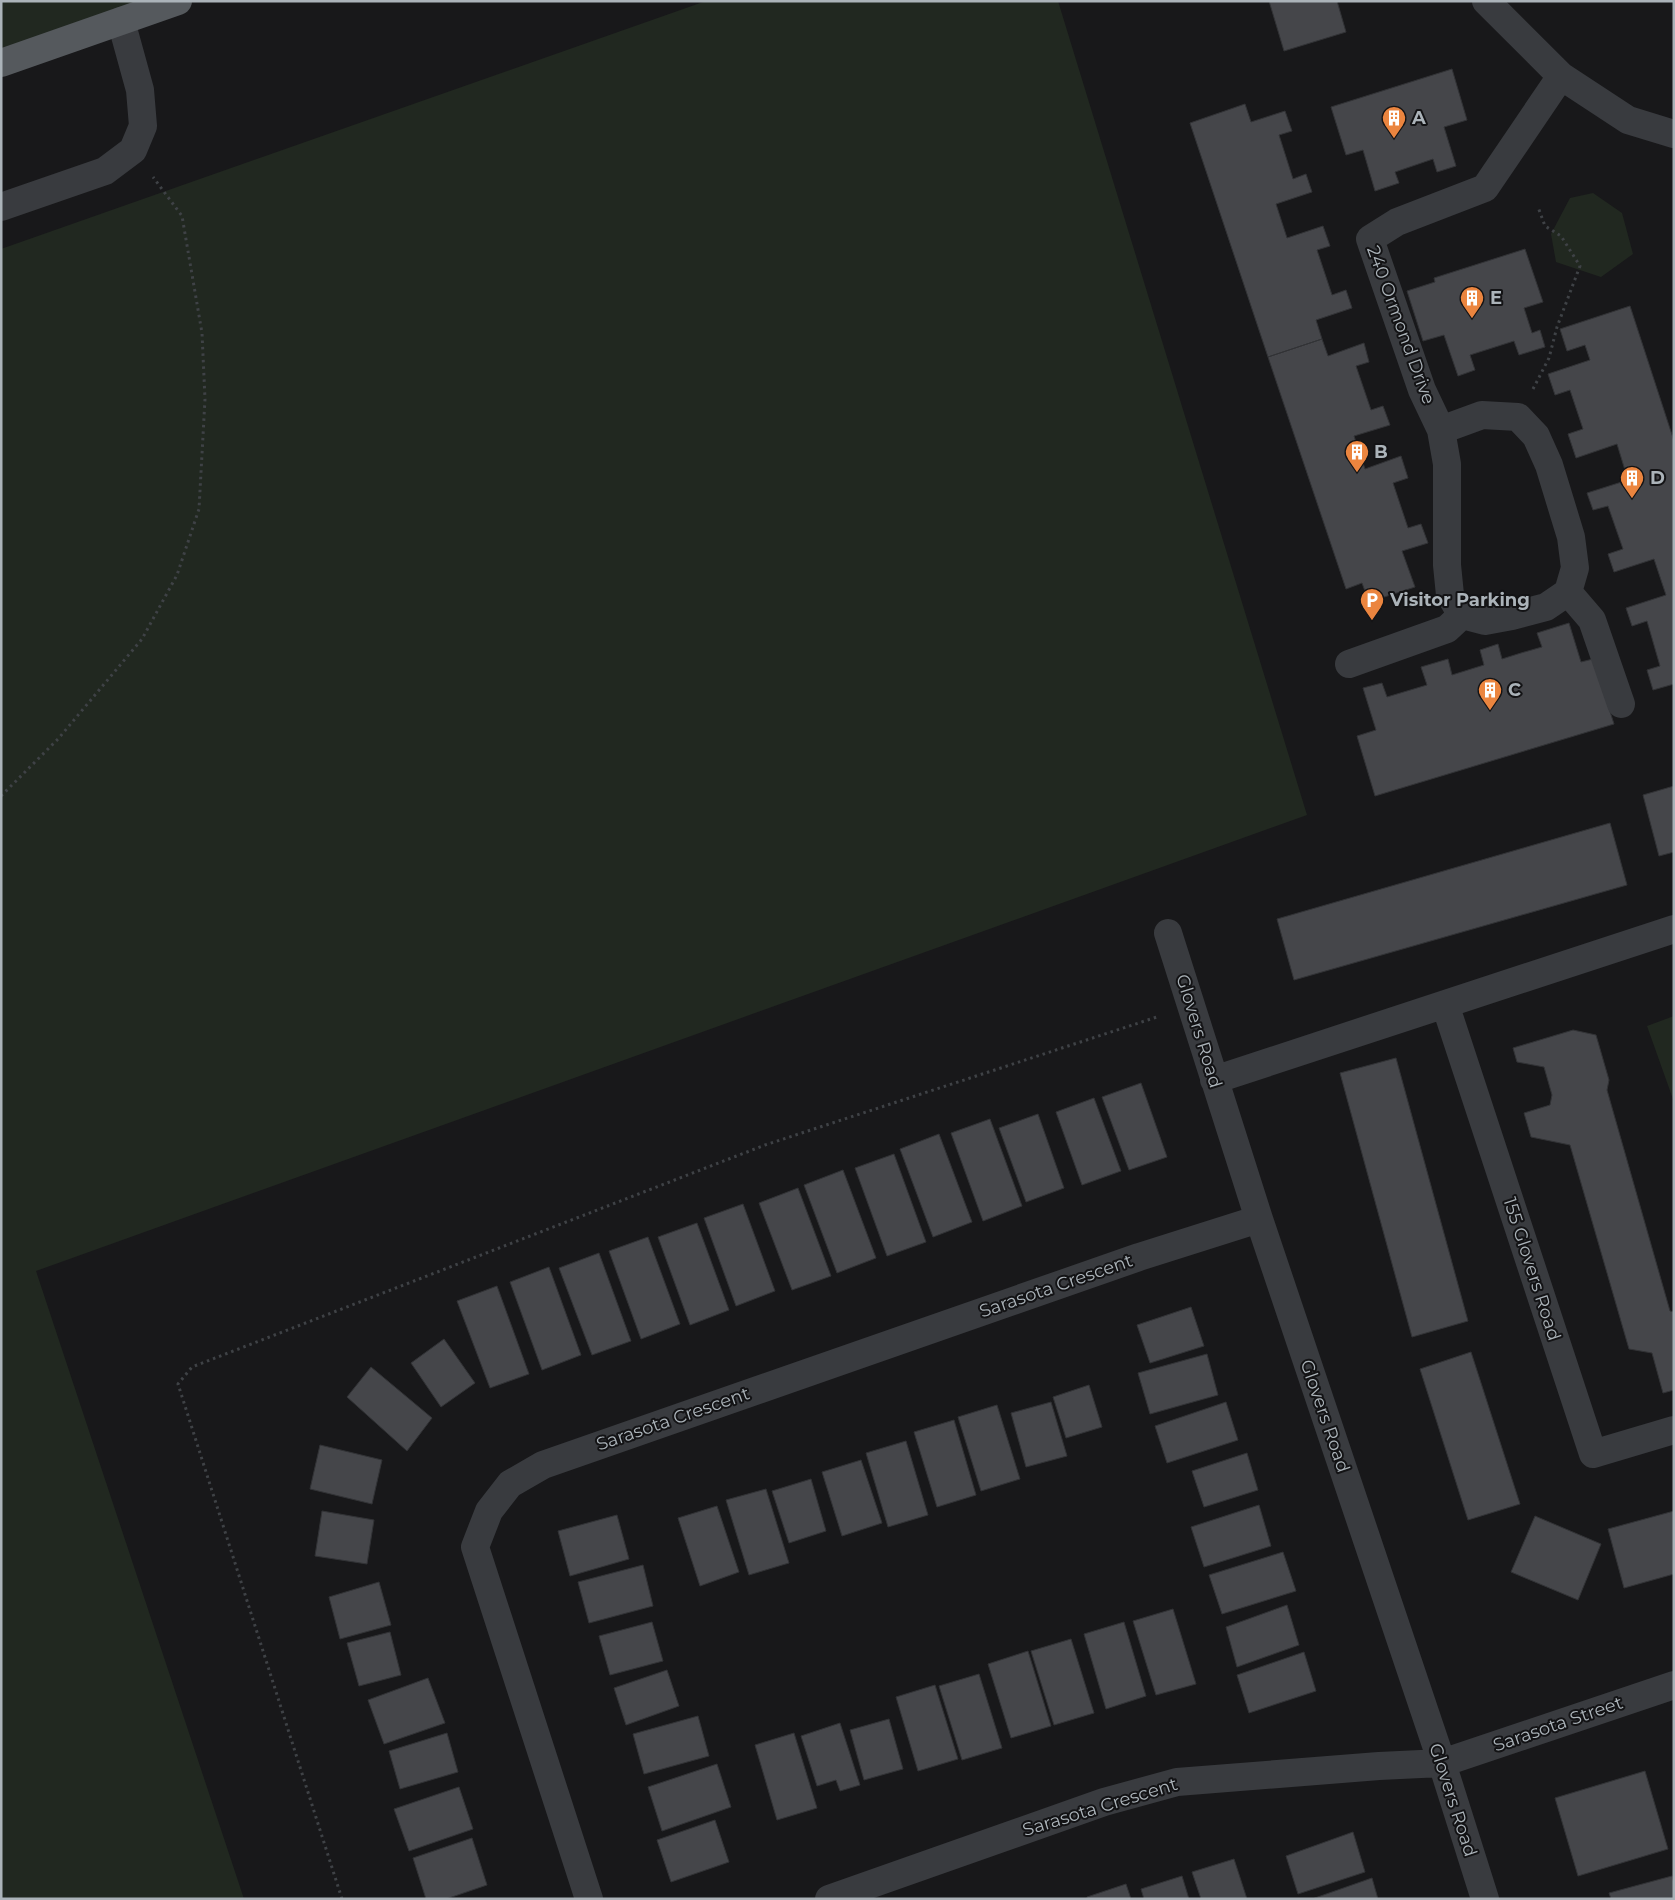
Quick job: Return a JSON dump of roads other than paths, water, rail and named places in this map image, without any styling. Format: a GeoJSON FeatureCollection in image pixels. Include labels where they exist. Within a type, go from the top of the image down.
{"type":"FeatureCollection","features":[{"type":"Feature","properties":{"kind":"main road"},"geometry":{"type":"LineString","coordinates":[[1,63],[178,1]]}},
{"type":"Feature","properties":{"kind":"street"},"geometry":{"type":"LineString","coordinates":[[1486,1],[1561,76],[1628,120],[1674,134]]}},
{"type":"Feature","properties":{"kind":"street"},"geometry":{"type":"LineString","coordinates":[[1,207],[105,171],[133,150],[143,126],[140,90],[121,21]]}},
{"type":"Feature","properties":{"kind":"street","name":"240 Ormond Drive"},"geometry":{"type":"LineString","coordinates":[[1462,615],[1450,596],[1447,565],[1447,464],[1441,430],[1422,390],[1370,239],[1397,222],[1485,188],[1561,76]]}},
{"type":"Feature","properties":{"kind":"street"},"geometry":{"type":"LineString","coordinates":[[1349,664],[1447,629],[1462,615],[1485,621],[1512,616],[1546,607],[1568,592],[1575,568],[1571,536],[1549,464],[1536,436],[1518,417],[1482,415],[1441,430]]}},
{"type":"Feature","properties":{"kind":"street"},"geometry":{"type":"LineString","coordinates":[[1568,592],[1592,620],[1621,704]]}},
{"type":"Feature","properties":{"kind":"street"},"geometry":{"type":"LineString","coordinates":[[1214,1080],[1674,930]]}},
{"type":"Feature","properties":{"kind":"street","name":"Glovers Road"},"geometry":{"type":"LineString","coordinates":[[1168,933],[1259,1218],[1442,1763],[1484,1899]]}},
{"type":"Feature","properties":{"kind":"street","name":"155 Glovers Road"},"geometry":{"type":"LineString","coordinates":[[1444,1004],[1593,1454],[1674,1430]]}},
{"type":"Feature","properties":{"kind":"street","name":"Sarasota Crescent"},"geometry":{"type":"LineString","coordinates":[[589,1899],[475,1547],[489,1511],[510,1484],[543,1465],[1139,1257],[1259,1218]]}},
{"type":"Feature","properties":{"kind":"street","name":"Sarasota Street"},"geometry":{"type":"LineString","coordinates":[[1442,1763],[1674,1685]]}},
{"type":"Feature","properties":{"kind":"street","name":"Sarasota Crescent"},"geometry":{"type":"LineString","coordinates":[[829,1899],[1104,1802],[1177,1782],[1378,1766],[1442,1763]]}},
{"type":"Feature","properties":{"kind":"place","name":"A"},"geometry":{"type":"Point","coordinates":[1394,139]}},
{"type":"Feature","properties":{"kind":"place","name":"E"},"geometry":{"type":"Point","coordinates":[1472,319]}},
{"type":"Feature","properties":{"kind":"place","name":"B"},"geometry":{"type":"Point","coordinates":[1357,473]}},
{"type":"Feature","properties":{"kind":"place","name":"D"},"geometry":{"type":"Point","coordinates":[1632,499]}},
{"type":"Feature","properties":{"kind":"place","name":"Visitor Parking"},"geometry":{"type":"Point","coordinates":[1372,621]}},
{"type":"Feature","properties":{"kind":"place","name":"C"},"geometry":{"type":"Point","coordinates":[1490,711]}}]}
